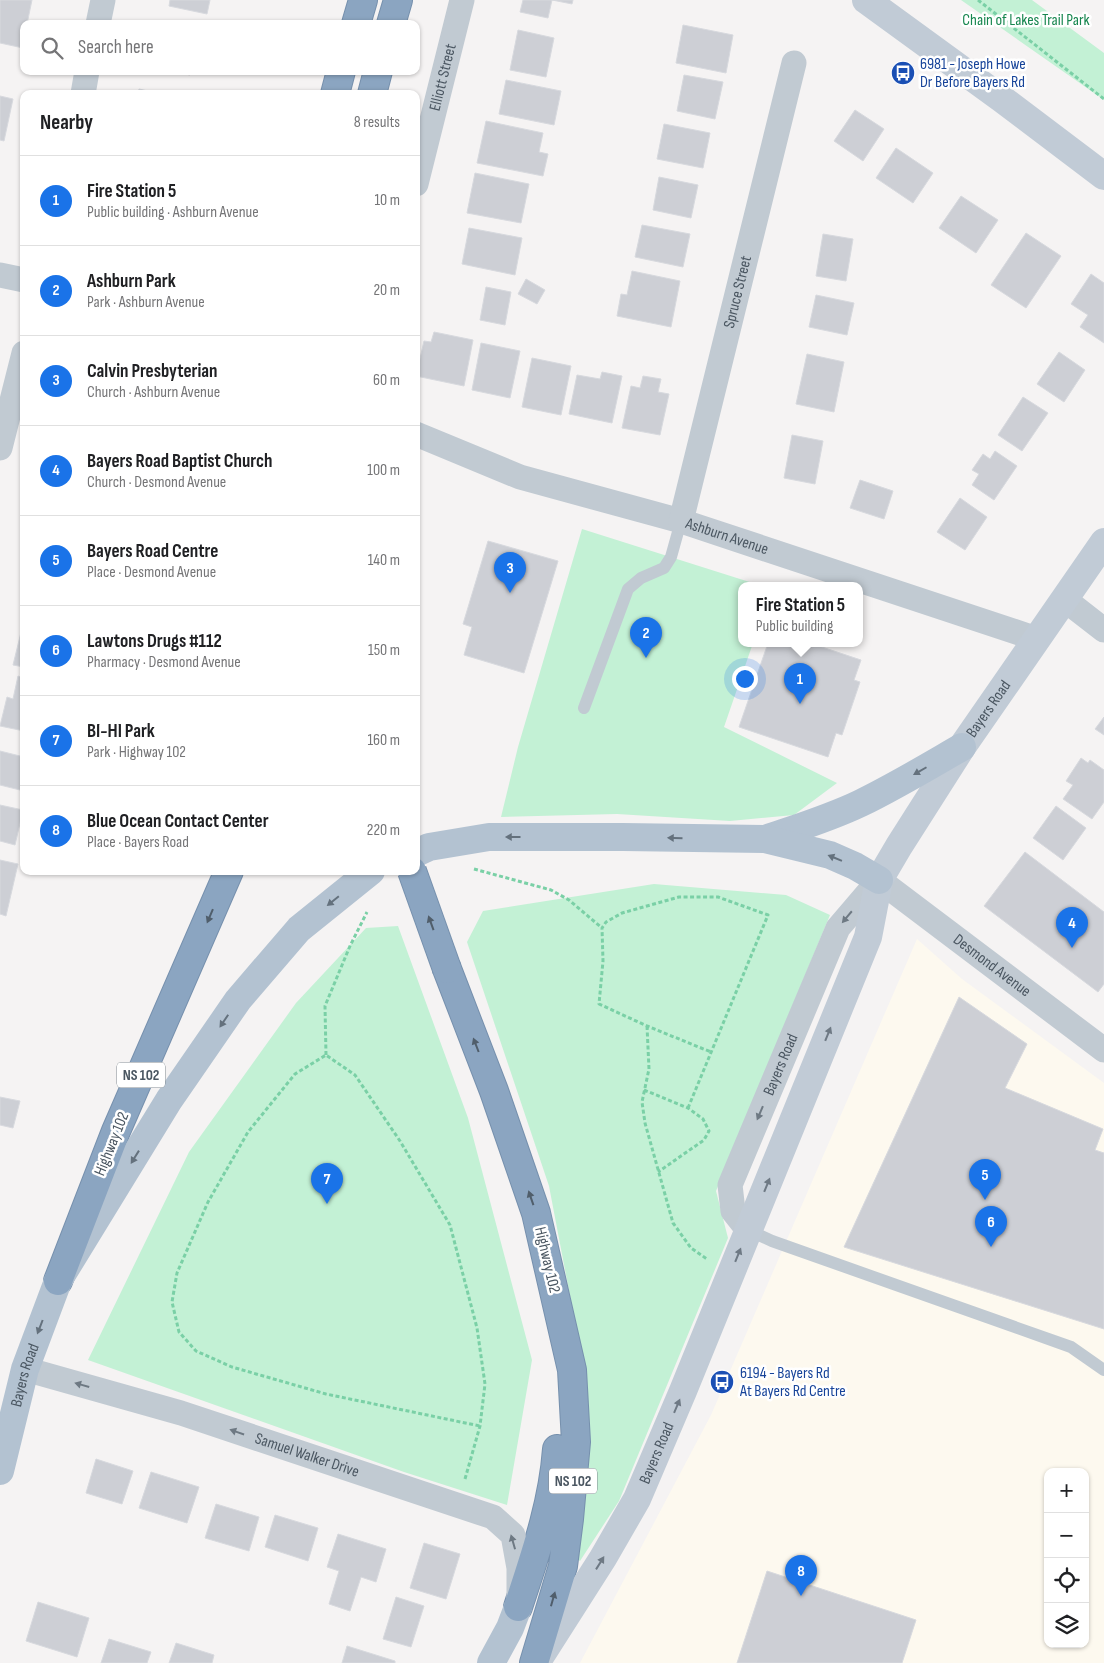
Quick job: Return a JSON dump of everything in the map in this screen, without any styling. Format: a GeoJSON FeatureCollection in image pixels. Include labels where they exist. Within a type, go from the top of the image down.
{"type":"FeatureCollection","features":[{"type":"Feature","properties":{"kind":"highway"},"geometry":{"type":"LineString","coordinates":[[357,20],[363,0]]}},
{"type":"Feature","properties":{"kind":"highway"},"geometry":{"type":"LineString","coordinates":[[393,20],[398,0]]}},
{"type":"Feature","properties":{"kind":"highway"},"geometry":{"type":"LineString","coordinates":[[335,90],[341,75]]}},
{"type":"Feature","properties":{"kind":"highway"},"geometry":{"type":"LineString","coordinates":[[373,90],[377,75]]}},
{"type":"Feature","properties":{"kind":"highway","name":"Highway 102"},"geometry":{"type":"LineString","coordinates":[[58,1281],[116,1131],[227,875]]}},
{"type":"Feature","properties":{"kind":"highway","name":"Highway 102"},"geometry":{"type":"LineString","coordinates":[[413,875],[494,1091],[536,1213],[572,1370],[576,1442],[569,1519],[563,1566],[536,1663]]}},
{"type":"Feature","properties":{"kind":"highway","name":"NS 102"},"geometry":{"type":"LineString","coordinates":[[518,1607],[543,1529],[555,1475],[562,1392],[556,1296]]}},
{"type":"Feature","properties":{"kind":"main road"},"geometry":{"type":"LineString","coordinates":[[866,0],[1104,176]]}},
{"type":"Feature","properties":{"kind":"main road","name":"Bayers Road"},"geometry":{"type":"LineString","coordinates":[[536,1663],[603,1558],[637,1499],[683,1392],[868,937],[878,880],[962,747],[1104,542]]}},
{"type":"Feature","properties":{"kind":"main road"},"geometry":{"type":"LineString","coordinates":[[764,839],[815,822],[860,803],[962,747]]}},
{"type":"Feature","properties":{"kind":"main road"},"geometry":{"type":"LineString","coordinates":[[420,851],[430,847],[489,837],[764,839],[830,855],[855,866],[878,880]]}},
{"type":"Feature","properties":{"kind":"main road","name":"Bayers Road"},"geometry":{"type":"LineString","coordinates":[[0,1471],[25,1369],[58,1281],[169,1100],[238,1000],[299,929],[366,875]]}},
{"type":"Feature","properties":{"kind":"main road","name":"NS 102"},"geometry":{"type":"LineString","coordinates":[[491,1663],[510,1628],[518,1607]]}},
{"type":"Feature","properties":{"kind":"street"},"geometry":{"type":"LineString","coordinates":[[99,20],[103,0]]}},
{"type":"Feature","properties":{"kind":"street","name":"Elliott Street"},"geometry":{"type":"LineString","coordinates":[[420,168],[462,0]]}},
{"type":"Feature","properties":{"kind":"street","name":"Spruce Street"},"geometry":{"type":"LineString","coordinates":[[681,521],[794,63]]}},
{"type":"Feature","properties":{"kind":"street"},"geometry":{"type":"LineString","coordinates":[[83,90],[87,75]]}},
{"type":"Feature","properties":{"kind":"street"},"geometry":{"type":"LineString","coordinates":[[0,274],[20,279]]}},
{"type":"Feature","properties":{"kind":"street"},"geometry":{"type":"LineString","coordinates":[[0,448],[20,368]]}},
{"type":"Feature","properties":{"kind":"street","name":"Ashburn Avenue"},"geometry":{"type":"LineString","coordinates":[[420,436],[520,477],[681,521],[1037,639]]}},
{"type":"Feature","properties":{"kind":"street"},"geometry":{"type":"LineString","coordinates":[[1064,599],[1104,630]]}},
{"type":"Feature","properties":{"kind":"street","name":"Desmond Avenue"},"geometry":{"type":"LineString","coordinates":[[878,880],[1104,1050]]}},
{"type":"Feature","properties":{"kind":"street","name":"Samuel Walker Drive"},"geometry":{"type":"LineString","coordinates":[[25,1369],[181,1413],[493,1518],[513,1535],[519,1568],[518,1607]]}},
{"type":"Feature","properties":{"kind":"street"},"geometry":{"type":"LineString","coordinates":[[476,1663],[508,1605],[519,1568]]}},
{"type":"Feature","properties":{"kind":"lane"},"geometry":{"type":"LineString","coordinates":[[584,708],[628,589],[641,578],[664,568],[671,557],[681,521]]}},
{"type":"Feature","properties":{"kind":"lane"},"geometry":{"type":"LineString","coordinates":[[748,1230],[772,1241],[1070,1347],[1104,1370]]}},
{"type":"Feature","properties":{"kind":"path"},"geometry":{"type":"LineString","coordinates":[[978,0],[1104,98]]}},
{"type":"Feature","properties":{"kind":"path"},"geometry":{"type":"LineString","coordinates":[[688,1108],[768,915],[718,897],[679,897],[622,913],[606,922],[602,928],[603,961],[598,1004],[711,1052]]}},
{"type":"Feature","properties":{"kind":"path"},"geometry":{"type":"LineString","coordinates":[[647,1026],[649,1069],[642,1102],[645,1123],[673,1223],[691,1248],[709,1260]]}},
{"type":"Feature","properties":{"kind":"path"},"geometry":{"type":"LineString","coordinates":[[457,1506],[480,1426],[485,1384],[477,1328],[450,1225],[400,1141],[355,1075],[326,1055],[295,1074],[248,1132],[208,1202],[177,1273],[172,1302],[179,1332],[196,1351],[232,1367],[326,1394],[480,1426]]}},
{"type":"Feature","properties":{"kind":"path"},"geometry":{"type":"LineString","coordinates":[[644,1090],[688,1108],[703,1119],[709,1131],[704,1140],[658,1172]]}},
{"type":"Feature","properties":{"kind":"shaded area"},"geometry":{"type":"Polygon","coordinates":[[[917,939],[962,979],[1104,1083],[1104,1663],[580,1663],[711,1415],[917,939]]]}},
{"type":"Feature","properties":{"kind":"green space","name":"Chain of Lakes Trail Park"},"geometry":{"type":"Polygon","coordinates":[[[961,0],[1032,0],[1104,53],[1104,100],[961,0]]]}},
{"type":"Feature","properties":{"kind":"green space"},"geometry":{"type":"Polygon","coordinates":[[[582,529],[750,582],[738,582],[738,647],[752,647],[724,727],[837,783],[794,815],[730,821],[617,814],[501,817],[518,747],[582,529]]]}},
{"type":"Feature","properties":{"kind":"green space"},"geometry":{"type":"Polygon","coordinates":[[[654,884],[786,895],[830,915],[716,1191],[728,1238],[619,1501],[580,1561],[574,1557],[586,1380],[549,1186],[467,942],[483,911],[654,884]]]}},
{"type":"Feature","properties":{"kind":"green space"},"geometry":{"type":"Polygon","coordinates":[[[398,926],[468,1118],[532,1360],[507,1505],[404,1472],[88,1360],[189,1152],[296,1003],[366,928],[398,926]]]}},
{"type":"Feature","properties":{"kind":"building"},"geometry":{"type":"Polygon","coordinates":[[[0,0],[32,0],[28,20],[20,20],[20,47],[0,43],[0,0]]]}},
{"type":"Feature","properties":{"kind":"building"},"geometry":{"type":"Polygon","coordinates":[[[170,0],[210,0],[207,14],[169,6],[170,0]]]}},
{"type":"Feature","properties":{"kind":"building"},"geometry":{"type":"Polygon","coordinates":[[[523,0],[552,0],[548,18],[520,12],[523,0]]]}},
{"type":"Feature","properties":{"kind":"building"},"geometry":{"type":"Polygon","coordinates":[[[552,0],[573,0],[572,4],[552,0]]]}},
{"type":"Feature","properties":{"kind":"building"},"geometry":{"type":"Polygon","coordinates":[[[683,25],[733,35],[726,73],[676,63],[683,25]]]}},
{"type":"Feature","properties":{"kind":"building"},"geometry":{"type":"Polygon","coordinates":[[[518,30],[554,38],[546,77],[510,70],[518,30]]]}},
{"type":"Feature","properties":{"kind":"building"},"geometry":{"type":"Polygon","coordinates":[[[684,75],[723,82],[715,119],[677,111],[684,75]]]}},
{"type":"Feature","properties":{"kind":"building"},"geometry":{"type":"Polygon","coordinates":[[[506,80],[561,91],[554,125],[499,114],[506,80]]]}},
{"type":"Feature","properties":{"kind":"building"},"geometry":{"type":"Polygon","coordinates":[[[0,96],[13,99],[4,141],[0,140],[0,96]]]}},
{"type":"Feature","properties":{"kind":"building"},"geometry":{"type":"Polygon","coordinates":[[[855,110],[884,129],[863,161],[834,141],[855,110]]]}},
{"type":"Feature","properties":{"kind":"building"},"geometry":{"type":"Polygon","coordinates":[[[486,121],[543,133],[539,152],[548,154],[543,176],[477,163],[486,121]]]}},
{"type":"Feature","properties":{"kind":"building"},"geometry":{"type":"Polygon","coordinates":[[[664,124],[710,133],[703,168],[657,159],[664,124]]]}},
{"type":"Feature","properties":{"kind":"building"},"geometry":{"type":"Polygon","coordinates":[[[896,148],[933,173],[913,203],[876,178],[896,148]]]}},
{"type":"Feature","properties":{"kind":"building"},"geometry":{"type":"Polygon","coordinates":[[[475,173],[529,184],[521,223],[467,213],[475,173]]]}},
{"type":"Feature","properties":{"kind":"building"},"geometry":{"type":"Polygon","coordinates":[[[659,177],[698,185],[691,218],[653,210],[659,177]]]}},
{"type":"Feature","properties":{"kind":"building"},"geometry":{"type":"Polygon","coordinates":[[[961,196],[998,220],[976,253],[939,228],[961,196]]]}},
{"type":"Feature","properties":{"kind":"building"},"geometry":{"type":"Polygon","coordinates":[[[642,225],[690,234],[683,267],[635,257],[642,225]]]}},
{"type":"Feature","properties":{"kind":"building"},"geometry":{"type":"Polygon","coordinates":[[[469,228],[522,238],[515,275],[462,264],[469,228]]]}},
{"type":"Feature","properties":{"kind":"building"},"geometry":{"type":"Polygon","coordinates":[[[1026,233],[1061,256],[1026,308],[991,285],[1026,233]]]}},
{"type":"Feature","properties":{"kind":"building"},"geometry":{"type":"Polygon","coordinates":[[[823,234],[853,239],[846,281],[816,276],[823,234]]]}},
{"type":"Feature","properties":{"kind":"building"},"geometry":{"type":"Polygon","coordinates":[[[632,271],[680,281],[671,327],[617,316],[621,294],[627,295],[632,271]]]}},
{"type":"Feature","properties":{"kind":"building"},"geometry":{"type":"Polygon","coordinates":[[[1091,274],[1104,283],[1104,343],[1080,327],[1088,315],[1071,304],[1091,274]]]}},
{"type":"Feature","properties":{"kind":"building"},"geometry":{"type":"Polygon","coordinates":[[[526,279],[545,290],[537,304],[518,294],[526,279]]]}},
{"type":"Feature","properties":{"kind":"building"},"geometry":{"type":"Polygon","coordinates":[[[486,287],[511,292],[505,325],[480,320],[486,287]]]}},
{"type":"Feature","properties":{"kind":"building"},"geometry":{"type":"Polygon","coordinates":[[[816,295],[854,303],[847,335],[809,327],[816,295]]]}},
{"type":"Feature","properties":{"kind":"building"},"geometry":{"type":"Polygon","coordinates":[[[434,332],[473,340],[464,386],[420,377],[420,358],[424,341],[431,342],[434,332]]]}},
{"type":"Feature","properties":{"kind":"building"},"geometry":{"type":"Polygon","coordinates":[[[481,343],[520,351],[510,398],[472,390],[481,343]]]}},
{"type":"Feature","properties":{"kind":"building"},"geometry":{"type":"Polygon","coordinates":[[[1059,352],[1085,370],[1064,402],[1037,384],[1059,352]]]}},
{"type":"Feature","properties":{"kind":"building"},"geometry":{"type":"Polygon","coordinates":[[[807,354],[844,362],[834,412],[796,404],[807,354]]]}},
{"type":"Feature","properties":{"kind":"building"},"geometry":{"type":"Polygon","coordinates":[[[532,358],[571,366],[561,415],[522,407],[532,358]]]}},
{"type":"Feature","properties":{"kind":"building"},"geometry":{"type":"Polygon","coordinates":[[[602,372],[622,376],[612,423],[569,414],[577,375],[600,379],[602,372]]]}},
{"type":"Feature","properties":{"kind":"building"},"geometry":{"type":"Polygon","coordinates":[[[643,376],[661,379],[658,392],[669,394],[660,435],[622,428],[631,386],[640,388],[643,376]]]}},
{"type":"Feature","properties":{"kind":"building"},"geometry":{"type":"Polygon","coordinates":[[[1023,397],[1048,413],[1022,451],[998,435],[1023,397]]]}},
{"type":"Feature","properties":{"kind":"building"},"geometry":{"type":"Polygon","coordinates":[[[792,435],[823,441],[815,484],[784,478],[792,435]]]}},
{"type":"Feature","properties":{"kind":"building"},"geometry":{"type":"Polygon","coordinates":[[[995,451],[1017,466],[994,500],[972,485],[979,474],[972,470],[983,454],[990,459],[995,451]]]}},
{"type":"Feature","properties":{"kind":"building"},"geometry":{"type":"Polygon","coordinates":[[[860,480],[893,491],[884,519],[850,508],[860,480]]]}},
{"type":"Feature","properties":{"kind":"building"},"geometry":{"type":"Polygon","coordinates":[[[960,498],[987,517],[965,550],[937,532],[960,498]]]}},
{"type":"Feature","properties":{"kind":"building"},"geometry":{"type":"Polygon","coordinates":[[[488,541],[558,561],[524,673],[464,655],[472,627],[463,624],[488,541]]]}},
{"type":"Feature","properties":{"kind":"building"},"geometry":{"type":"Polygon","coordinates":[[[20,636],[20,666],[13,665],[20,636]]]}},
{"type":"Feature","properties":{"kind":"building"},"geometry":{"type":"Polygon","coordinates":[[[767,647],[822,647],[861,660],[854,680],[860,682],[842,735],[836,733],[828,757],[739,727],[767,647]]]}},
{"type":"Feature","properties":{"kind":"building"},"geometry":{"type":"Polygon","coordinates":[[[18,676],[20,677],[20,730],[0,726],[7,697],[13,699],[18,676]]]}},
{"type":"Feature","properties":{"kind":"building"},"geometry":{"type":"Polygon","coordinates":[[[1104,717],[1104,735],[1095,729],[1104,717]]]}},
{"type":"Feature","properties":{"kind":"building"},"geometry":{"type":"Polygon","coordinates":[[[0,751],[20,756],[20,790],[0,785],[0,751]]]}},
{"type":"Feature","properties":{"kind":"building"},"geometry":{"type":"Polygon","coordinates":[[[1081,758],[1088,763],[1090,760],[1104,770],[1104,802],[1092,819],[1063,799],[1073,785],[1066,781],[1081,758]]]}},
{"type":"Feature","properties":{"kind":"building"},"geometry":{"type":"Polygon","coordinates":[[[0,805],[20,809],[20,823],[15,845],[0,841],[0,805]]]}},
{"type":"Feature","properties":{"kind":"building"},"geometry":{"type":"Polygon","coordinates":[[[1056,806],[1086,828],[1063,860],[1033,838],[1056,806]]]}},
{"type":"Feature","properties":{"kind":"building"},"geometry":{"type":"Polygon","coordinates":[[[1025,852],[1104,912],[1104,984],[1098,992],[984,906],[1025,852]]]}},
{"type":"Feature","properties":{"kind":"building"},"geometry":{"type":"Polygon","coordinates":[[[0,860],[18,864],[6,916],[0,914],[0,860]]]}},
{"type":"Feature","properties":{"kind":"building"},"geometry":{"type":"Polygon","coordinates":[[[959,997],[1027,1044],[1005,1088],[1103,1129],[1095,1150],[1104,1153],[1104,1329],[844,1247],[959,997]]]}},
{"type":"Feature","properties":{"kind":"building"},"geometry":{"type":"Polygon","coordinates":[[[0,1097],[20,1101],[13,1128],[0,1125],[0,1097]]]}},
{"type":"Feature","properties":{"kind":"building"},"geometry":{"type":"Polygon","coordinates":[[[96,1459],[133,1471],[122,1504],[86,1493],[96,1459]]]}},
{"type":"Feature","properties":{"kind":"building"},"geometry":{"type":"Polygon","coordinates":[[[151,1472],[199,1487],[187,1523],[139,1508],[151,1472]]]}},
{"type":"Feature","properties":{"kind":"building"},"geometry":{"type":"Polygon","coordinates":[[[216,1504],[259,1517],[249,1551],[205,1538],[216,1504]]]}},
{"type":"Feature","properties":{"kind":"building"},"geometry":{"type":"Polygon","coordinates":[[[275,1515],[318,1528],[308,1561],[265,1547],[275,1515]]]}},
{"type":"Feature","properties":{"kind":"building"},"geometry":{"type":"Polygon","coordinates":[[[338,1534],[386,1549],[376,1582],[361,1577],[350,1611],[329,1604],[339,1571],[327,1567],[338,1534]]]}},
{"type":"Feature","properties":{"kind":"building"},"geometry":{"type":"Polygon","coordinates":[[[424,1543],[460,1554],[446,1599],[410,1588],[424,1543]]]}},
{"type":"Feature","properties":{"kind":"building"},"geometry":{"type":"Polygon","coordinates":[[[767,1571],[916,1620],[902,1663],[737,1663],[767,1571]]]}},
{"type":"Feature","properties":{"kind":"building"},"geometry":{"type":"Polygon","coordinates":[[[396,1597],[424,1606],[411,1647],[383,1639],[396,1597]]]}},
{"type":"Feature","properties":{"kind":"building"},"geometry":{"type":"Polygon","coordinates":[[[38,1602],[89,1618],[77,1657],[26,1641],[38,1602]]]}},
{"type":"Feature","properties":{"kind":"building"},"geometry":{"type":"Polygon","coordinates":[[[109,1639],[151,1652],[147,1663],[101,1663],[109,1639]]]}},
{"type":"Feature","properties":{"kind":"building"},"geometry":{"type":"Polygon","coordinates":[[[176,1643],[214,1655],[212,1663],[169,1663],[176,1643]]]}},
{"type":"Feature","properties":{"kind":"building"},"geometry":{"type":"Polygon","coordinates":[[[347,1646],[395,1661],[395,1663],[342,1663],[347,1646]]]}},
{"type":"Feature","properties":{"kind":"place","name":"6981 - Joseph Howe Dr Before Bayers Rd"},"geometry":{"type":"Point","coordinates":[903,73]}},
{"type":"Feature","properties":{"kind":"place","name":"Calvin Presbyterian"},"geometry":{"type":"Point","coordinates":[510,593]}},
{"type":"Feature","properties":{"kind":"place","name":"Ashburn Park"},"geometry":{"type":"Point","coordinates":[646,658]}},
{"type":"Feature","properties":{"kind":"place","name":"Fire Station 5"},"geometry":{"type":"Point","coordinates":[800,704]}},
{"type":"Feature","properties":{"kind":"place","name":"Bayers Road Baptist Church"},"geometry":{"type":"Point","coordinates":[1072,948]}},
{"type":"Feature","properties":{"kind":"place","name":"Bayers Road Centre"},"geometry":{"type":"Point","coordinates":[985,1200]}},
{"type":"Feature","properties":{"kind":"place","name":"BI-HI Park"},"geometry":{"type":"Point","coordinates":[327,1204]}},
{"type":"Feature","properties":{"kind":"place","name":"Lawtons Drugs #112"},"geometry":{"type":"Point","coordinates":[991,1247]}},
{"type":"Feature","properties":{"kind":"place","name":"6194 - Bayers Rd At Bayers Rd Centre"},"geometry":{"type":"Point","coordinates":[722,1382]}},
{"type":"Feature","properties":{"kind":"place","name":"Blue Ocean Contact Center"},"geometry":{"type":"Point","coordinates":[801,1596]}}]}
